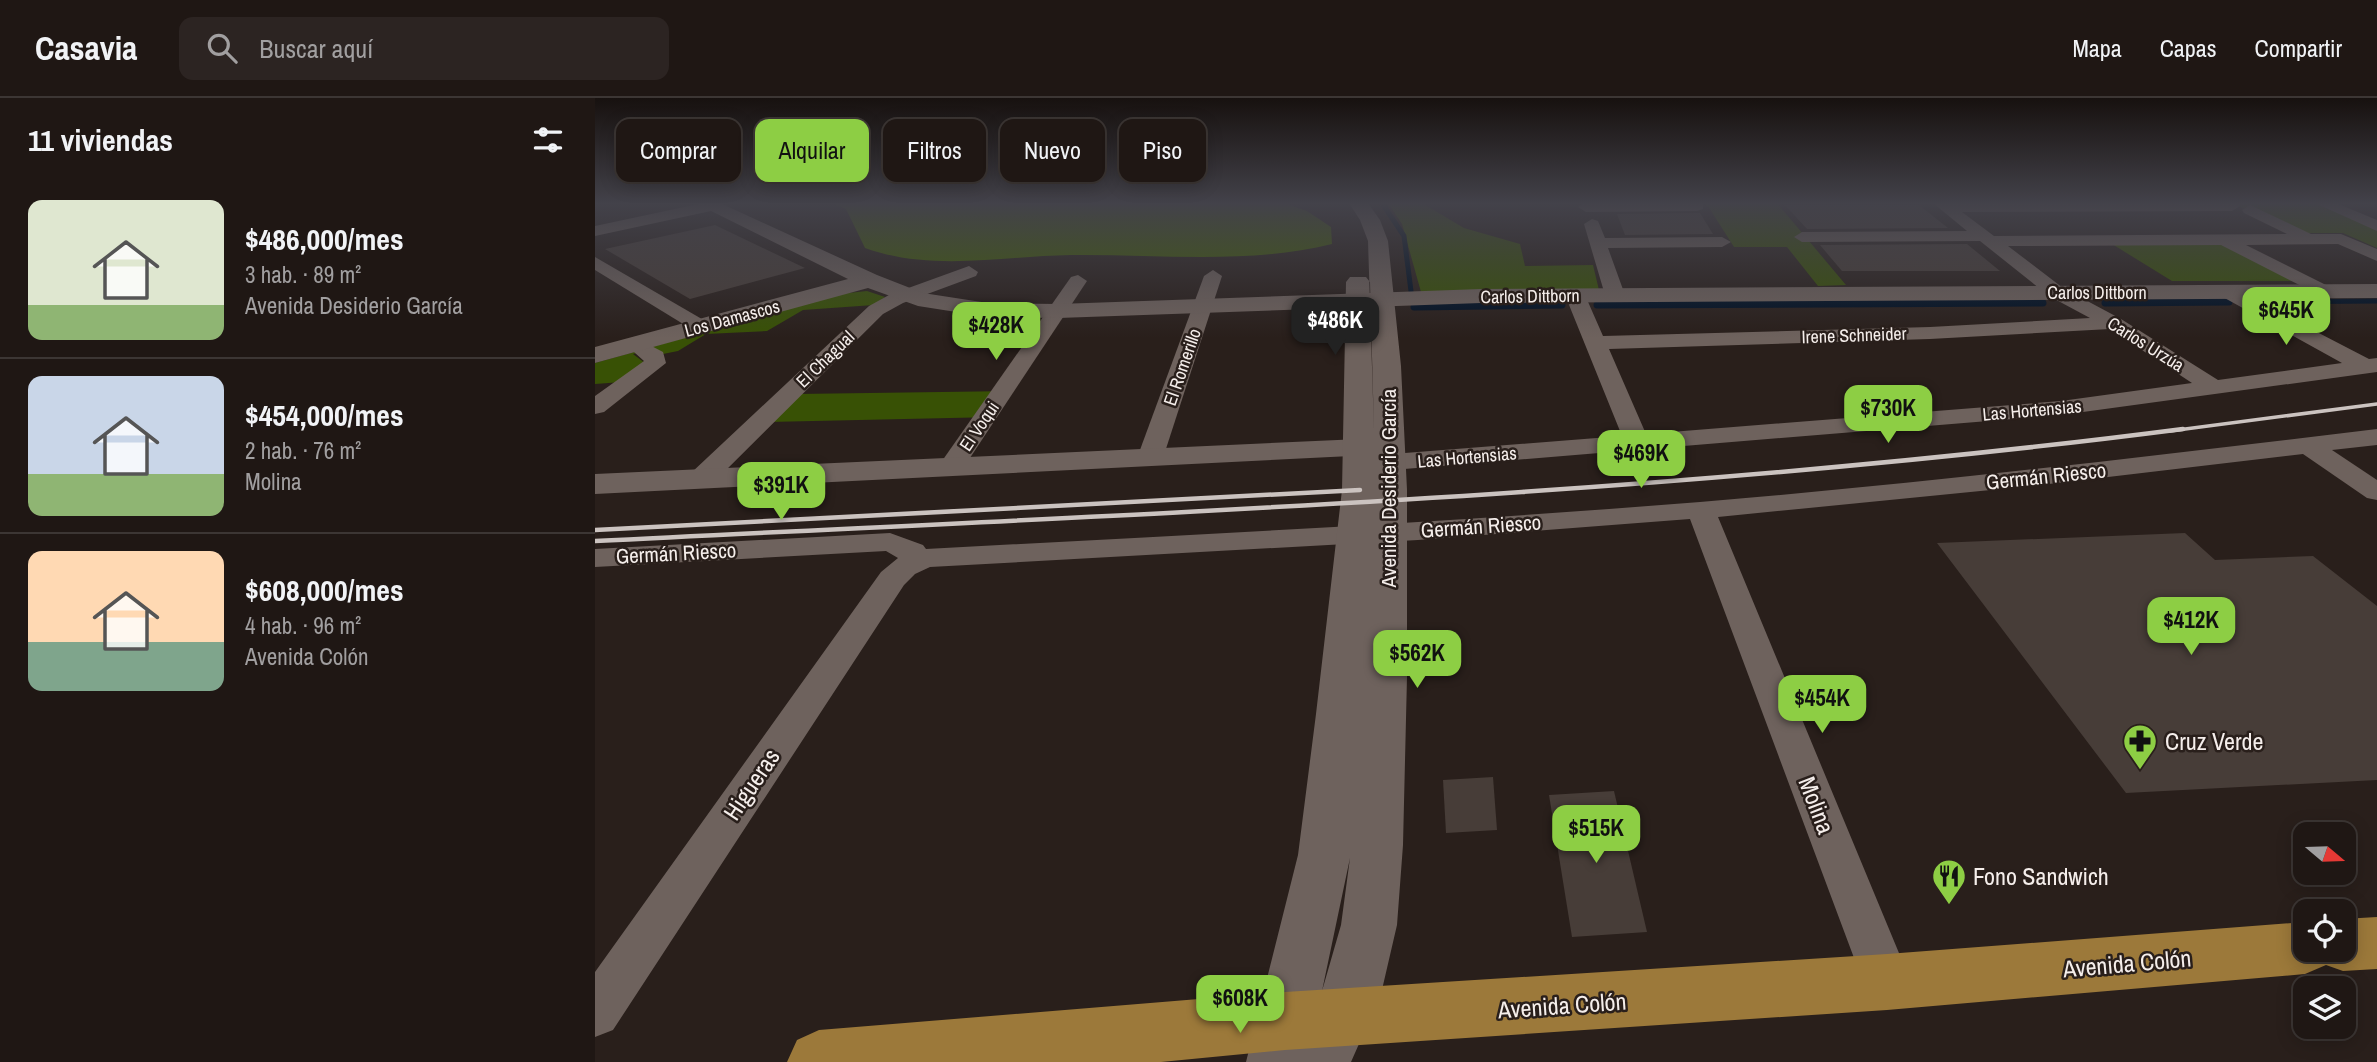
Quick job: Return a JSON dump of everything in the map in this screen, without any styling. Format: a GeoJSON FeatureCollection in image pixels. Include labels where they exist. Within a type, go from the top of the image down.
{"type":"FeatureCollection","features":[{"type":"Feature","properties":{"kind":"main road"},"geometry":{"type":"LineString","coordinates":[[2356,944],[2377,943]]}},
{"type":"Feature","properties":{"kind":"main road","name":"Avenida Colón"},"geometry":{"type":"LineString","coordinates":[[819,1062],[1306,1041],[1887,982],[2293,949]]}},
{"type":"Feature","properties":{"kind":"street","name":"Carlos Dittborn"},"geometry":{"type":"LineString","coordinates":[[800,248],[905,295],[968,309],[1058,311],[1203,305],[1366,286],[1575,295],[2377,291]]}},
{"type":"Feature","properties":{"kind":"street","name":"Avenida Desiderio García"},"geometry":{"type":"LineString","coordinates":[[1306,1041],[1364,953],[1370,913],[1384,712],[1373,533],[1376,455],[1366,286],[1376,248]]}},
{"type":"Feature","properties":{"kind":"street"},"geometry":{"type":"LineString","coordinates":[[1600,248],[1615,295]]}},
{"type":"Feature","properties":{"kind":"street","name":"Carlos Urzúa"},"geometry":{"type":"LineString","coordinates":[[1999,248],[2056,292],[2114,323],[2215,388]]}},
{"type":"Feature","properties":{"kind":"street"},"geometry":{"type":"LineString","coordinates":[[2240,248],[2323,291]]}},
{"type":"Feature","properties":{"kind":"street"},"geometry":{"type":"LineString","coordinates":[[2359,248],[2377,256]]}},
{"type":"Feature","properties":{"kind":"street"},"geometry":{"type":"LineString","coordinates":[[595,262],[700,326]]}},
{"type":"Feature","properties":{"kind":"street","name":"El Chagual"},"geometry":{"type":"LineString","coordinates":[[701,479],[876,310],[905,295],[969,272]]}},
{"type":"Feature","properties":{"kind":"street","name":"El Romerillo"},"geometry":{"type":"LineString","coordinates":[[1150,458],[1213,276]]}},
{"type":"Feature","properties":{"kind":"street","name":"Los Damascos"},"geometry":{"type":"LineString","coordinates":[[595,355],[869,280]]}},
{"type":"Feature","properties":{"kind":"street","name":"El Voqui"},"geometry":{"type":"LineString","coordinates":[[951,467],[1078,281]]}},
{"type":"Feature","properties":{"kind":"street"},"geometry":{"type":"LineString","coordinates":[[2228,292],[2371,366]]}},
{"type":"Feature","properties":{"kind":"street"},"geometry":{"type":"LineString","coordinates":[[1575,295],[1637,442]]}},
{"type":"Feature","properties":{"kind":"street","name":"Irene Schneider"},"geometry":{"type":"LineString","coordinates":[[1594,343],[1930,333],[2114,323]]}},
{"type":"Feature","properties":{"kind":"street"},"geometry":{"type":"LineString","coordinates":[[595,407],[655,363],[655,357],[636,344]]}},
{"type":"Feature","properties":{"kind":"street","name":"Las Hortensias"},"geometry":{"type":"LineString","coordinates":[[595,484],[1150,458],[1376,455],[1637,442],[2061,408],[2371,366]]}},
{"type":"Feature","properties":{"kind":"street","name":"Germán Riesco"},"geometry":{"type":"LineString","coordinates":[[595,558],[890,542],[912,551],[914,561],[943,555],[1373,533],[1701,510],[2031,478],[2377,437]]}},
{"type":"Feature","properties":{"kind":"street"},"geometry":{"type":"LineString","coordinates":[[2309,446],[2377,492]]}},
{"type":"Feature","properties":{"kind":"street","name":"Molina"},"geometry":{"type":"LineString","coordinates":[[1701,510],[1887,982]]}},
{"type":"Feature","properties":{"kind":"street","name":"Avenida Desiderio García"},"geometry":{"type":"LineString","coordinates":[[1306,1041],[1339,714],[1373,533]]}},
{"type":"Feature","properties":{"kind":"street","name":"Higueras"},"geometry":{"type":"LineString","coordinates":[[595,1013],[892,579],[914,561]]}},
{"type":"Feature","properties":{"kind":"street"},"geometry":{"type":"LineString","coordinates":[[1339,714],[1384,712]]}},
{"type":"Feature","properties":{"kind":"green space"},"geometry":{"type":"Polygon","coordinates":[[[865,248],[1311,248],[1235,256],[1071,255],[967,261],[916,259],[865,248]]]}},
{"type":"Feature","properties":{"kind":"green space"},"geometry":{"type":"Polygon","coordinates":[[[1409,248],[1521,248],[1525,266],[1593,265],[1599,290],[1421,292],[1409,248]]]}},
{"type":"Feature","properties":{"kind":"green space"},"geometry":{"type":"Polygon","coordinates":[[[1788,248],[1815,248],[1846,285],[1818,286],[1788,248]]]}},
{"type":"Feature","properties":{"kind":"green space"},"geometry":{"type":"Polygon","coordinates":[[[2118,248],[2232,248],[2293,281],[2172,281],[2118,248]]]}},
{"type":"Feature","properties":{"kind":"green space"},"geometry":{"type":"Polygon","coordinates":[[[867,291],[885,297],[874,305],[803,310],[767,331],[706,334],[678,351],[658,355],[650,350],[633,354],[645,363],[622,382],[595,384],[595,363],[839,294],[867,291]]]}},
{"type":"Feature","properties":{"kind":"green space"},"geometry":{"type":"Polygon","coordinates":[[[1013,391],[996,417],[768,422],[797,394],[1013,391]]]}},
{"type":"Feature","properties":{"kind":"building"},"geometry":{"type":"Polygon","coordinates":[[[763,248],[805,268],[690,299],[605,249],[763,248]]]}},
{"type":"Feature","properties":{"kind":"building"},"geometry":{"type":"Polygon","coordinates":[[[1823,248],[1972,248],[2000,271],[1842,271],[1823,248]]]}},
{"type":"Feature","properties":{"kind":"building"},"geometry":{"type":"Polygon","coordinates":[[[2185,533],[2215,560],[2313,556],[2377,606],[2377,780],[2126,793],[1937,543],[2185,533]]]}},
{"type":"Feature","properties":{"kind":"building"},"geometry":{"type":"Polygon","coordinates":[[[1493,777],[1497,830],[1446,833],[1443,780],[1493,777]]]}},
{"type":"Feature","properties":{"kind":"building"},"geometry":{"type":"Polygon","coordinates":[[[1614,791],[1647,932],[1572,937],[1549,795],[1614,791]]]}},
{"type":"Feature","properties":{"kind":"waterway"},"geometry":{"type":"LineString","coordinates":[[1406,248],[1411,291]]}},
{"type":"Feature","properties":{"kind":"waterway"},"geometry":{"type":"LineString","coordinates":[[2261,302],[2377,301]]}},
{"type":"Feature","properties":{"kind":"waterway"},"geometry":{"type":"LineString","coordinates":[[2105,303],[2229,302]]}},
{"type":"Feature","properties":{"kind":"waterway"},"geometry":{"type":"LineString","coordinates":[[1597,305],[2043,303],[1880,304]]}},
{"type":"Feature","properties":{"kind":"waterway"},"geometry":{"type":"LineString","coordinates":[[1414,307],[1562,305]]}},
{"type":"Feature","properties":{"kind":"railway"},"geometry":{"type":"LineString","coordinates":[[2170,431],[2377,404]]}},
{"type":"Feature","properties":{"kind":"railway"},"geometry":{"type":"LineString","coordinates":[[595,541],[1191,512],[1589,487],[1985,452],[2183,429]]}},
{"type":"Feature","properties":{"kind":"railway"},"geometry":{"type":"LineString","coordinates":[[595,530],[1360,490]]}},
{"type":"Feature","properties":{"kind":"place","name":"Cruz Verde"},"geometry":{"type":"Point","coordinates":[2140,771]}},
{"type":"Feature","properties":{"kind":"place","name":"Fono Sandwich"},"geometry":{"type":"Point","coordinates":[1949,906]}}]}
